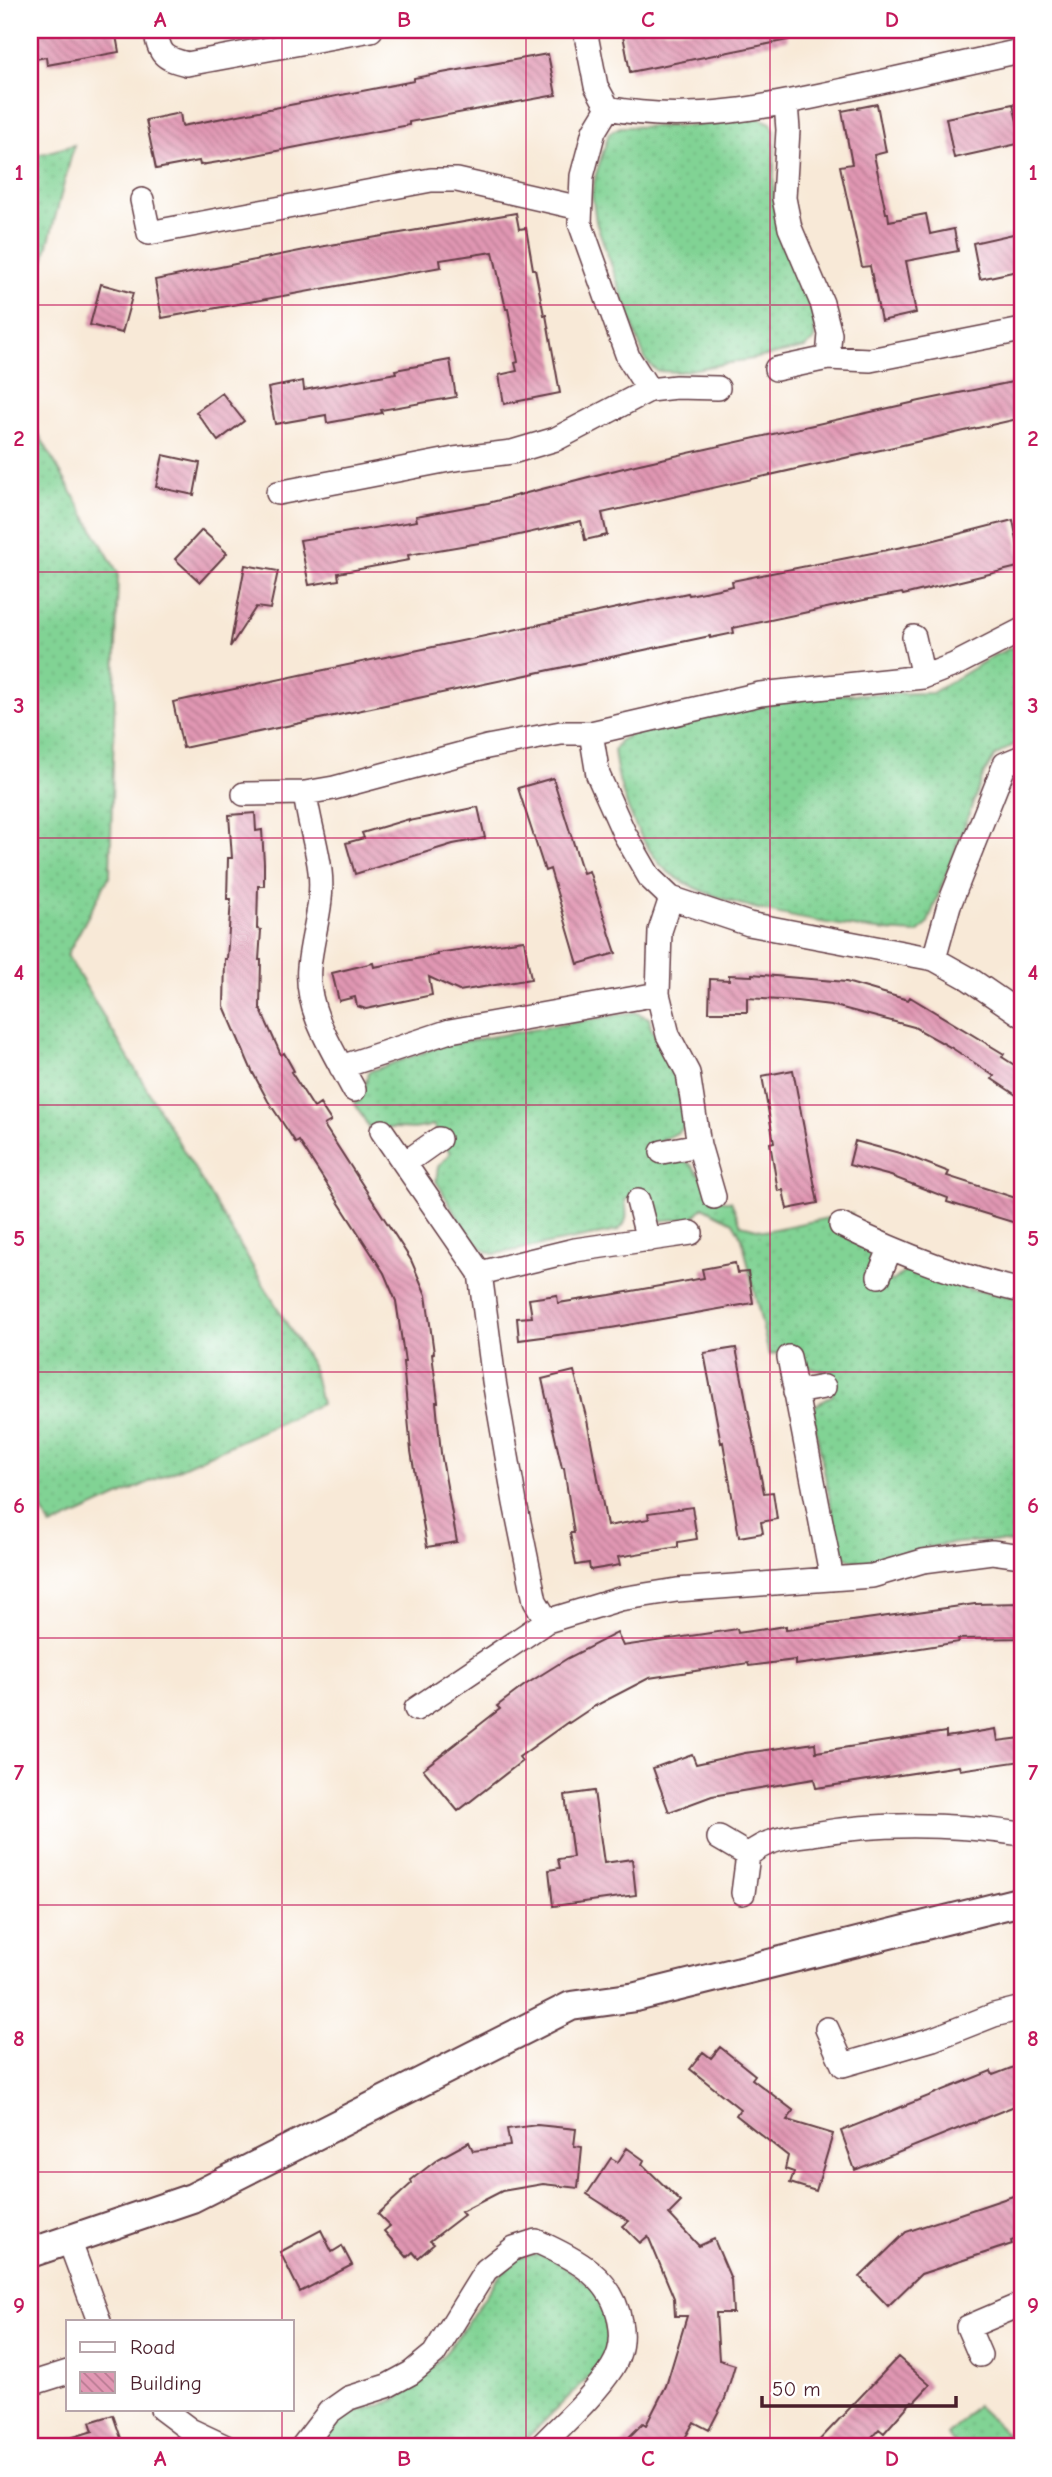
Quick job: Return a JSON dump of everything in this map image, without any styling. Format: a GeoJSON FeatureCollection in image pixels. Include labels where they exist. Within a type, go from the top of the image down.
{"type":"FeatureCollection","features":[{"type":"Feature","properties":{"kind":"street"},"geometry":{"type":"LineString","coordinates":[[155,30],[159,51],[170,61],[187,64],[371,30]]}},
{"type":"Feature","properties":{"kind":"street"},"geometry":{"type":"LineString","coordinates":[[585,30],[596,86],[608,107],[637,114],[694,115],[786,103],[1020,51]]}},
{"type":"Feature","properties":{"kind":"street"},"geometry":{"type":"LineString","coordinates":[[786,103],[788,130],[784,198],[790,228],[822,303],[830,334],[828,358]]}},
{"type":"Feature","properties":{"kind":"street"},"geometry":{"type":"LineString","coordinates":[[608,107],[594,131],[582,176],[580,223],[628,357],[649,390]]}},
{"type":"Feature","properties":{"kind":"street"},"geometry":{"type":"LineString","coordinates":[[142,200],[149,233],[431,180],[457,180],[580,208]]}},
{"type":"Feature","properties":{"kind":"street"},"geometry":{"type":"LineString","coordinates":[[776,369],[828,358],[870,360],[1022,330]]}},
{"type":"Feature","properties":{"kind":"street"},"geometry":{"type":"LineString","coordinates":[[278,493],[454,459],[512,452],[556,439],[649,390],[718,387]]}},
{"type":"Feature","properties":{"kind":"street"},"geometry":{"type":"LineString","coordinates":[[244,793],[305,793],[334,788],[487,747],[561,733],[591,733],[760,694],[923,677],[954,665],[1022,630]]}},
{"type":"Feature","properties":{"kind":"street"},"geometry":{"type":"LineString","coordinates":[[914,637],[923,677]]}},
{"type":"Feature","properties":{"kind":"street"},"geometry":{"type":"LineString","coordinates":[[591,733],[598,775],[624,833],[650,878],[671,898],[749,924],[933,959],[968,978],[1022,1015]]}},
{"type":"Feature","properties":{"kind":"street"},"geometry":{"type":"LineString","coordinates":[[933,959],[949,905],[1005,764],[1022,757]]}},
{"type":"Feature","properties":{"kind":"street"},"geometry":{"type":"LineString","coordinates":[[305,793],[320,873],[317,932],[309,966],[309,995],[326,1038],[354,1090]]}},
{"type":"Feature","properties":{"kind":"street"},"geometry":{"type":"LineString","coordinates":[[671,898],[660,931],[658,994],[668,1035],[688,1073],[699,1144],[714,1197]]}},
{"type":"Feature","properties":{"kind":"street"},"geometry":{"type":"LineString","coordinates":[[341,1067],[450,1031],[658,994]]}},
{"type":"Feature","properties":{"kind":"street"},"geometry":{"type":"LineString","coordinates":[[382,1131],[480,1273],[494,1381],[515,1503],[535,1601],[547,1621]]}},
{"type":"Feature","properties":{"kind":"street"},"geometry":{"type":"LineString","coordinates":[[405,1163],[439,1139]]}},
{"type":"Feature","properties":{"kind":"street"},"geometry":{"type":"LineString","coordinates":[[662,1152],[699,1144]]}},
{"type":"Feature","properties":{"kind":"street"},"geometry":{"type":"LineString","coordinates":[[638,1201],[648,1240]]}},
{"type":"Feature","properties":{"kind":"street"},"geometry":{"type":"LineString","coordinates":[[841,1225],[890,1249],[973,1280],[1022,1291]]}},
{"type":"Feature","properties":{"kind":"street"},"geometry":{"type":"LineString","coordinates":[[480,1273],[575,1251],[691,1233]]}},
{"type":"Feature","properties":{"kind":"street"},"geometry":{"type":"LineString","coordinates":[[879,1276],[890,1249]]}},
{"type":"Feature","properties":{"kind":"street"},"geometry":{"type":"LineString","coordinates":[[789,1357],[832,1579]]}},
{"type":"Feature","properties":{"kind":"street"},"geometry":{"type":"LineString","coordinates":[[795,1392],[824,1387]]}},
{"type":"Feature","properties":{"kind":"street"},"geometry":{"type":"LineString","coordinates":[[416,1709],[547,1621],[620,1600],[677,1590],[872,1576],[923,1561],[992,1552],[1022,1556]]}},
{"type":"Feature","properties":{"kind":"street"},"geometry":{"type":"LineString","coordinates":[[743,1893],[748,1855],[758,1846],[773,1840],[853,1827],[950,1825],[1022,1834]]}},
{"type":"Feature","properties":{"kind":"street"},"geometry":{"type":"LineString","coordinates":[[719,1838],[748,1855]]}},
{"type":"Feature","properties":{"kind":"street"},"geometry":{"type":"LineString","coordinates":[[30,2253],[192,2198],[571,2006],[636,1997],[1022,1901]]}},
{"type":"Feature","properties":{"kind":"street"},"geometry":{"type":"LineString","coordinates":[[827,2029],[842,2065],[933,2039],[994,2015],[1022,2008]]}},
{"type":"Feature","properties":{"kind":"street"},"geometry":{"type":"LineString","coordinates":[[69,2239],[99,2320]]}},
{"type":"Feature","properties":{"kind":"street"},"geometry":{"type":"LineString","coordinates":[[302,2447],[329,2412],[349,2398],[387,2386],[411,2373],[434,2354],[486,2270],[514,2248],[536,2241],[568,2255],[598,2278],[617,2304],[623,2338],[614,2366],[584,2402],[540,2447]]}},
{"type":"Feature","properties":{"kind":"street"},"geometry":{"type":"LineString","coordinates":[[980,2355],[968,2327],[1022,2304]]}},
{"type":"Feature","properties":{"kind":"street"},"geometry":{"type":"LineString","coordinates":[[30,2384],[66,2373]]}},
{"type":"Feature","properties":{"kind":"street"},"geometry":{"type":"LineString","coordinates":[[163,2410],[190,2430],[226,2447]]}},
{"type":"Feature","properties":{"kind":"green space"},"geometry":{"type":"Polygon","coordinates":[[[759,118],[771,123],[775,131],[773,203],[788,255],[809,298],[815,322],[814,340],[805,348],[757,358],[679,372],[657,371],[646,361],[596,222],[592,194],[609,133],[620,127],[693,126],[759,118]]]}},
{"type":"Feature","properties":{"kind":"green space"},"geometry":{"type":"Polygon","coordinates":[[[74,145],[30,314],[30,157],[74,145]]]}},
{"type":"Feature","properties":{"kind":"green space"},"geometry":{"type":"Polygon","coordinates":[[[30,419],[118,573],[110,875],[67,955],[312,1366],[321,1404],[51,1527],[30,1484],[30,419]]]}},
{"type":"Feature","properties":{"kind":"green space"},"geometry":{"type":"Polygon","coordinates":[[[1022,643],[1022,740],[995,756],[984,774],[927,925],[917,933],[819,922],[707,893],[679,879],[659,863],[635,824],[623,795],[614,750],[619,741],[631,734],[815,695],[932,693],[995,655],[1022,643]]]}},
{"type":"Feature","properties":{"kind":"green space"},"geometry":{"type":"Polygon","coordinates":[[[634,1012],[649,1018],[651,1028],[677,1073],[687,1123],[679,1132],[661,1140],[665,1161],[679,1160],[689,1163],[723,1201],[731,1201],[741,1225],[765,1231],[852,1213],[844,1234],[872,1251],[874,1261],[870,1274],[893,1281],[903,1273],[915,1269],[968,1289],[1022,1298],[1022,1544],[956,1543],[865,1562],[845,1556],[839,1547],[813,1414],[816,1405],[833,1395],[827,1372],[808,1366],[798,1349],[769,1355],[742,1238],[733,1222],[703,1207],[693,1218],[655,1221],[649,1212],[645,1195],[625,1199],[625,1221],[617,1231],[495,1254],[486,1251],[470,1235],[436,1181],[438,1167],[450,1153],[433,1125],[416,1129],[387,1128],[371,1131],[354,1102],[363,1095],[368,1072],[444,1045],[634,1012]]]}},
{"type":"Feature","properties":{"kind":"green space"},"geometry":{"type":"Polygon","coordinates":[[[535,2254],[553,2258],[596,2291],[609,2319],[608,2344],[600,2366],[518,2447],[317,2447],[320,2440],[345,2415],[396,2400],[423,2379],[453,2344],[498,2277],[518,2258],[535,2254]]]}},
{"type":"Feature","properties":{"kind":"green space"},"geometry":{"type":"Polygon","coordinates":[[[976,2405],[1020,2447],[957,2447],[947,2435],[976,2405]]]}},
{"type":"Feature","properties":{"kind":"building"},"geometry":{"type":"Polygon","coordinates":[[[30,30],[115,30],[119,52],[47,65],[46,57],[30,60],[30,30]]]}},
{"type":"Feature","properties":{"kind":"building"},"geometry":{"type":"Polygon","coordinates":[[[622,30],[787,30],[788,40],[630,72],[622,30]]]}},
{"type":"Feature","properties":{"kind":"building"},"geometry":{"type":"Polygon","coordinates":[[[548,54],[556,95],[409,122],[409,125],[231,160],[200,165],[199,161],[156,169],[146,120],[180,113],[182,126],[414,81],[414,78],[548,54]]]}},
{"type":"Feature","properties":{"kind":"building"},"geometry":{"type":"Polygon","coordinates":[[[877,104],[886,152],[874,155],[889,221],[926,214],[930,234],[954,229],[958,251],[906,261],[916,313],[881,321],[870,266],[862,267],[840,166],[852,164],[842,111],[877,104]]]}},
{"type":"Feature","properties":{"kind":"building"},"geometry":{"type":"Polygon","coordinates":[[[1013,104],[1022,143],[954,158],[946,118],[1013,104]]]}},
{"type":"Feature","properties":{"kind":"building"},"geometry":{"type":"Polygon","coordinates":[[[516,213],[519,229],[526,228],[560,393],[504,404],[499,375],[517,371],[515,363],[518,362],[493,252],[440,260],[441,267],[162,318],[155,280],[325,246],[516,213]]]}},
{"type":"Feature","properties":{"kind":"building"},"geometry":{"type":"Polygon","coordinates":[[[1022,232],[1022,270],[980,279],[973,243],[1022,232]]]}},
{"type":"Feature","properties":{"kind":"building"},"geometry":{"type":"Polygon","coordinates":[[[101,284],[133,293],[122,333],[90,325],[101,284]]]}},
{"type":"Feature","properties":{"kind":"building"},"geometry":{"type":"Polygon","coordinates":[[[450,360],[456,397],[327,423],[326,415],[275,424],[268,388],[303,381],[304,390],[450,360]]]}},
{"type":"Feature","properties":{"kind":"building"},"geometry":{"type":"Polygon","coordinates":[[[1022,380],[1022,418],[602,513],[607,535],[585,540],[581,521],[497,540],[408,555],[409,560],[338,573],[339,580],[309,585],[300,540],[417,521],[416,516],[488,503],[635,465],[1022,380]]]}},
{"type":"Feature","properties":{"kind":"building"},"geometry":{"type":"Polygon","coordinates":[[[222,393],[244,421],[218,441],[196,412],[222,393]]]}},
{"type":"Feature","properties":{"kind":"building"},"geometry":{"type":"Polygon","coordinates":[[[163,455],[200,463],[194,495],[156,487],[163,455]]]}},
{"type":"Feature","properties":{"kind":"building"},"geometry":{"type":"Polygon","coordinates":[[[1013,520],[1022,566],[903,595],[902,593],[864,600],[733,628],[734,633],[183,748],[173,702],[688,593],[689,595],[733,586],[732,581],[927,542],[1013,520]]]}},
{"type":"Feature","properties":{"kind":"building"},"geometry":{"type":"Polygon","coordinates":[[[202,530],[227,553],[200,582],[175,559],[202,530]]]}},
{"type":"Feature","properties":{"kind":"building"},"geometry":{"type":"Polygon","coordinates":[[[245,565],[278,571],[270,609],[256,607],[230,647],[245,565]]]}},
{"type":"Feature","properties":{"kind":"building"},"geometry":{"type":"Polygon","coordinates":[[[553,778],[583,873],[589,871],[616,953],[578,964],[550,869],[545,871],[518,788],[553,778]]]}},
{"type":"Feature","properties":{"kind":"building"},"geometry":{"type":"Polygon","coordinates":[[[478,807],[485,838],[453,844],[355,874],[346,843],[364,838],[362,833],[409,819],[478,807]]]}},
{"type":"Feature","properties":{"kind":"building"},"geometry":{"type":"Polygon","coordinates":[[[255,813],[256,831],[262,830],[264,863],[264,886],[258,886],[257,929],[261,930],[260,1008],[281,1055],[284,1053],[294,1071],[291,1072],[314,1108],[320,1104],[331,1121],[324,1125],[411,1260],[426,1295],[434,1353],[441,1453],[457,1542],[427,1547],[411,1451],[405,1362],[396,1301],[384,1273],[299,1141],[296,1143],[268,1101],[224,1006],[231,899],[227,899],[228,858],[232,858],[229,815],[255,813]]]}},
{"type":"Feature","properties":{"kind":"building"},"geometry":{"type":"Polygon","coordinates":[[[524,940],[531,979],[459,991],[429,977],[432,995],[366,1009],[357,1006],[355,997],[339,1001],[332,973],[373,963],[374,967],[437,953],[524,940]]]}},
{"type":"Feature","properties":{"kind":"building"},"geometry":{"type":"Polygon","coordinates":[[[752,974],[846,982],[908,1000],[910,997],[1004,1054],[1002,1057],[1022,1070],[1022,1099],[992,1079],[994,1076],[952,1048],[914,1027],[831,1005],[797,1001],[747,998],[747,1012],[709,1012],[710,979],[729,980],[729,975],[752,974]]]}},
{"type":"Feature","properties":{"kind":"building"},"geometry":{"type":"Polygon","coordinates":[[[793,1070],[818,1203],[787,1209],[783,1190],[778,1191],[770,1143],[774,1142],[762,1076],[793,1070]]]}},
{"type":"Feature","properties":{"kind":"building"},"geometry":{"type":"Polygon","coordinates":[[[855,1141],[903,1154],[949,1172],[947,1176],[1022,1200],[1022,1225],[947,1202],[948,1198],[891,1176],[849,1165],[855,1141]]]}},
{"type":"Feature","properties":{"kind":"building"},"geometry":{"type":"Polygon","coordinates":[[[735,1263],[737,1273],[748,1272],[753,1303],[611,1328],[519,1340],[517,1318],[532,1317],[529,1299],[557,1295],[558,1303],[610,1295],[704,1278],[702,1269],[735,1263]]]}},
{"type":"Feature","properties":{"kind":"building"},"geometry":{"type":"Polygon","coordinates":[[[736,1348],[764,1493],[773,1492],[777,1519],[761,1522],[763,1533],[739,1537],[704,1353],[736,1348]]]}},
{"type":"Feature","properties":{"kind":"building"},"geometry":{"type":"Polygon","coordinates":[[[574,1371],[587,1420],[607,1526],[649,1519],[648,1513],[692,1507],[697,1539],[678,1542],[678,1547],[618,1557],[620,1565],[590,1570],[589,1563],[576,1565],[564,1468],[542,1379],[574,1371]]]}},
{"type":"Feature","properties":{"kind":"building"},"geometry":{"type":"Polygon","coordinates":[[[1022,1603],[1022,1638],[958,1639],[959,1642],[795,1665],[795,1660],[749,1666],[748,1663],[649,1678],[568,1722],[519,1757],[522,1761],[458,1811],[423,1769],[500,1709],[497,1706],[525,1685],[568,1658],[617,1633],[623,1646],[737,1629],[738,1633],[786,1626],[786,1630],[975,1604],[1022,1603]]]}},
{"type":"Feature","properties":{"kind":"building"},"geometry":{"type":"Polygon","coordinates":[[[996,1729],[998,1741],[1022,1738],[1022,1761],[960,1770],[959,1766],[816,1788],[814,1779],[712,1796],[669,1812],[653,1768],[692,1754],[696,1764],[745,1753],[815,1743],[816,1752],[946,1732],[946,1737],[996,1729]]]}},
{"type":"Feature","properties":{"kind":"building"},"geometry":{"type":"Polygon","coordinates":[[[594,1791],[604,1863],[632,1859],[636,1895],[553,1906],[549,1870],[560,1868],[558,1859],[573,1857],[565,1795],[594,1791]]]}},
{"type":"Feature","properties":{"kind":"building"},"geometry":{"type":"Polygon","coordinates":[[[720,2047],[755,2075],[752,2079],[794,2111],[787,2120],[833,2134],[816,2191],[790,2183],[794,2172],[785,2169],[788,2156],[736,2115],[740,2109],[690,2069],[703,2052],[711,2058],[720,2047]]]}},
{"type":"Feature","properties":{"kind":"building"},"geometry":{"type":"Polygon","coordinates":[[[1022,2064],[1022,2103],[855,2170],[841,2131],[991,2071],[993,2075],[1022,2064]]]}},
{"type":"Feature","properties":{"kind":"building"},"geometry":{"type":"Polygon","coordinates":[[[537,2125],[576,2129],[574,2146],[582,2147],[578,2188],[543,2184],[502,2191],[461,2212],[464,2215],[430,2241],[434,2244],[418,2258],[413,2252],[407,2257],[384,2231],[390,2226],[378,2214],[412,2183],[411,2180],[438,2159],[469,2142],[473,2151],[510,2146],[507,2129],[537,2125]]]}},
{"type":"Feature","properties":{"kind":"building"},"geometry":{"type":"Polygon","coordinates":[[[627,2148],[644,2160],[642,2164],[681,2202],[669,2214],[699,2246],[714,2239],[731,2279],[733,2313],[716,2313],[719,2360],[735,2365],[725,2399],[709,2430],[694,2422],[680,2447],[619,2447],[643,2423],[646,2425],[666,2386],[687,2316],[675,2316],[674,2298],[648,2236],[640,2243],[623,2226],[629,2221],[587,2194],[611,2158],[618,2162],[627,2148]]]}},
{"type":"Feature","properties":{"kind":"building"},"geometry":{"type":"Polygon","coordinates":[[[1022,2193],[1022,2237],[1011,2241],[1012,2244],[921,2274],[888,2306],[860,2277],[906,2232],[1022,2193]]]}},
{"type":"Feature","properties":{"kind":"building"},"geometry":{"type":"Polygon","coordinates":[[[321,2230],[332,2252],[342,2246],[352,2265],[300,2292],[280,2252],[321,2230]]]}},
{"type":"Feature","properties":{"kind":"building"},"geometry":{"type":"Polygon","coordinates":[[[898,2357],[930,2385],[914,2402],[912,2401],[884,2433],[879,2429],[863,2447],[813,2447],[898,2357]]]}},
{"type":"Feature","properties":{"kind":"building"},"geometry":{"type":"Polygon","coordinates":[[[113,2415],[124,2447],[58,2447],[57,2442],[93,2431],[90,2422],[113,2415]]]}}]}
